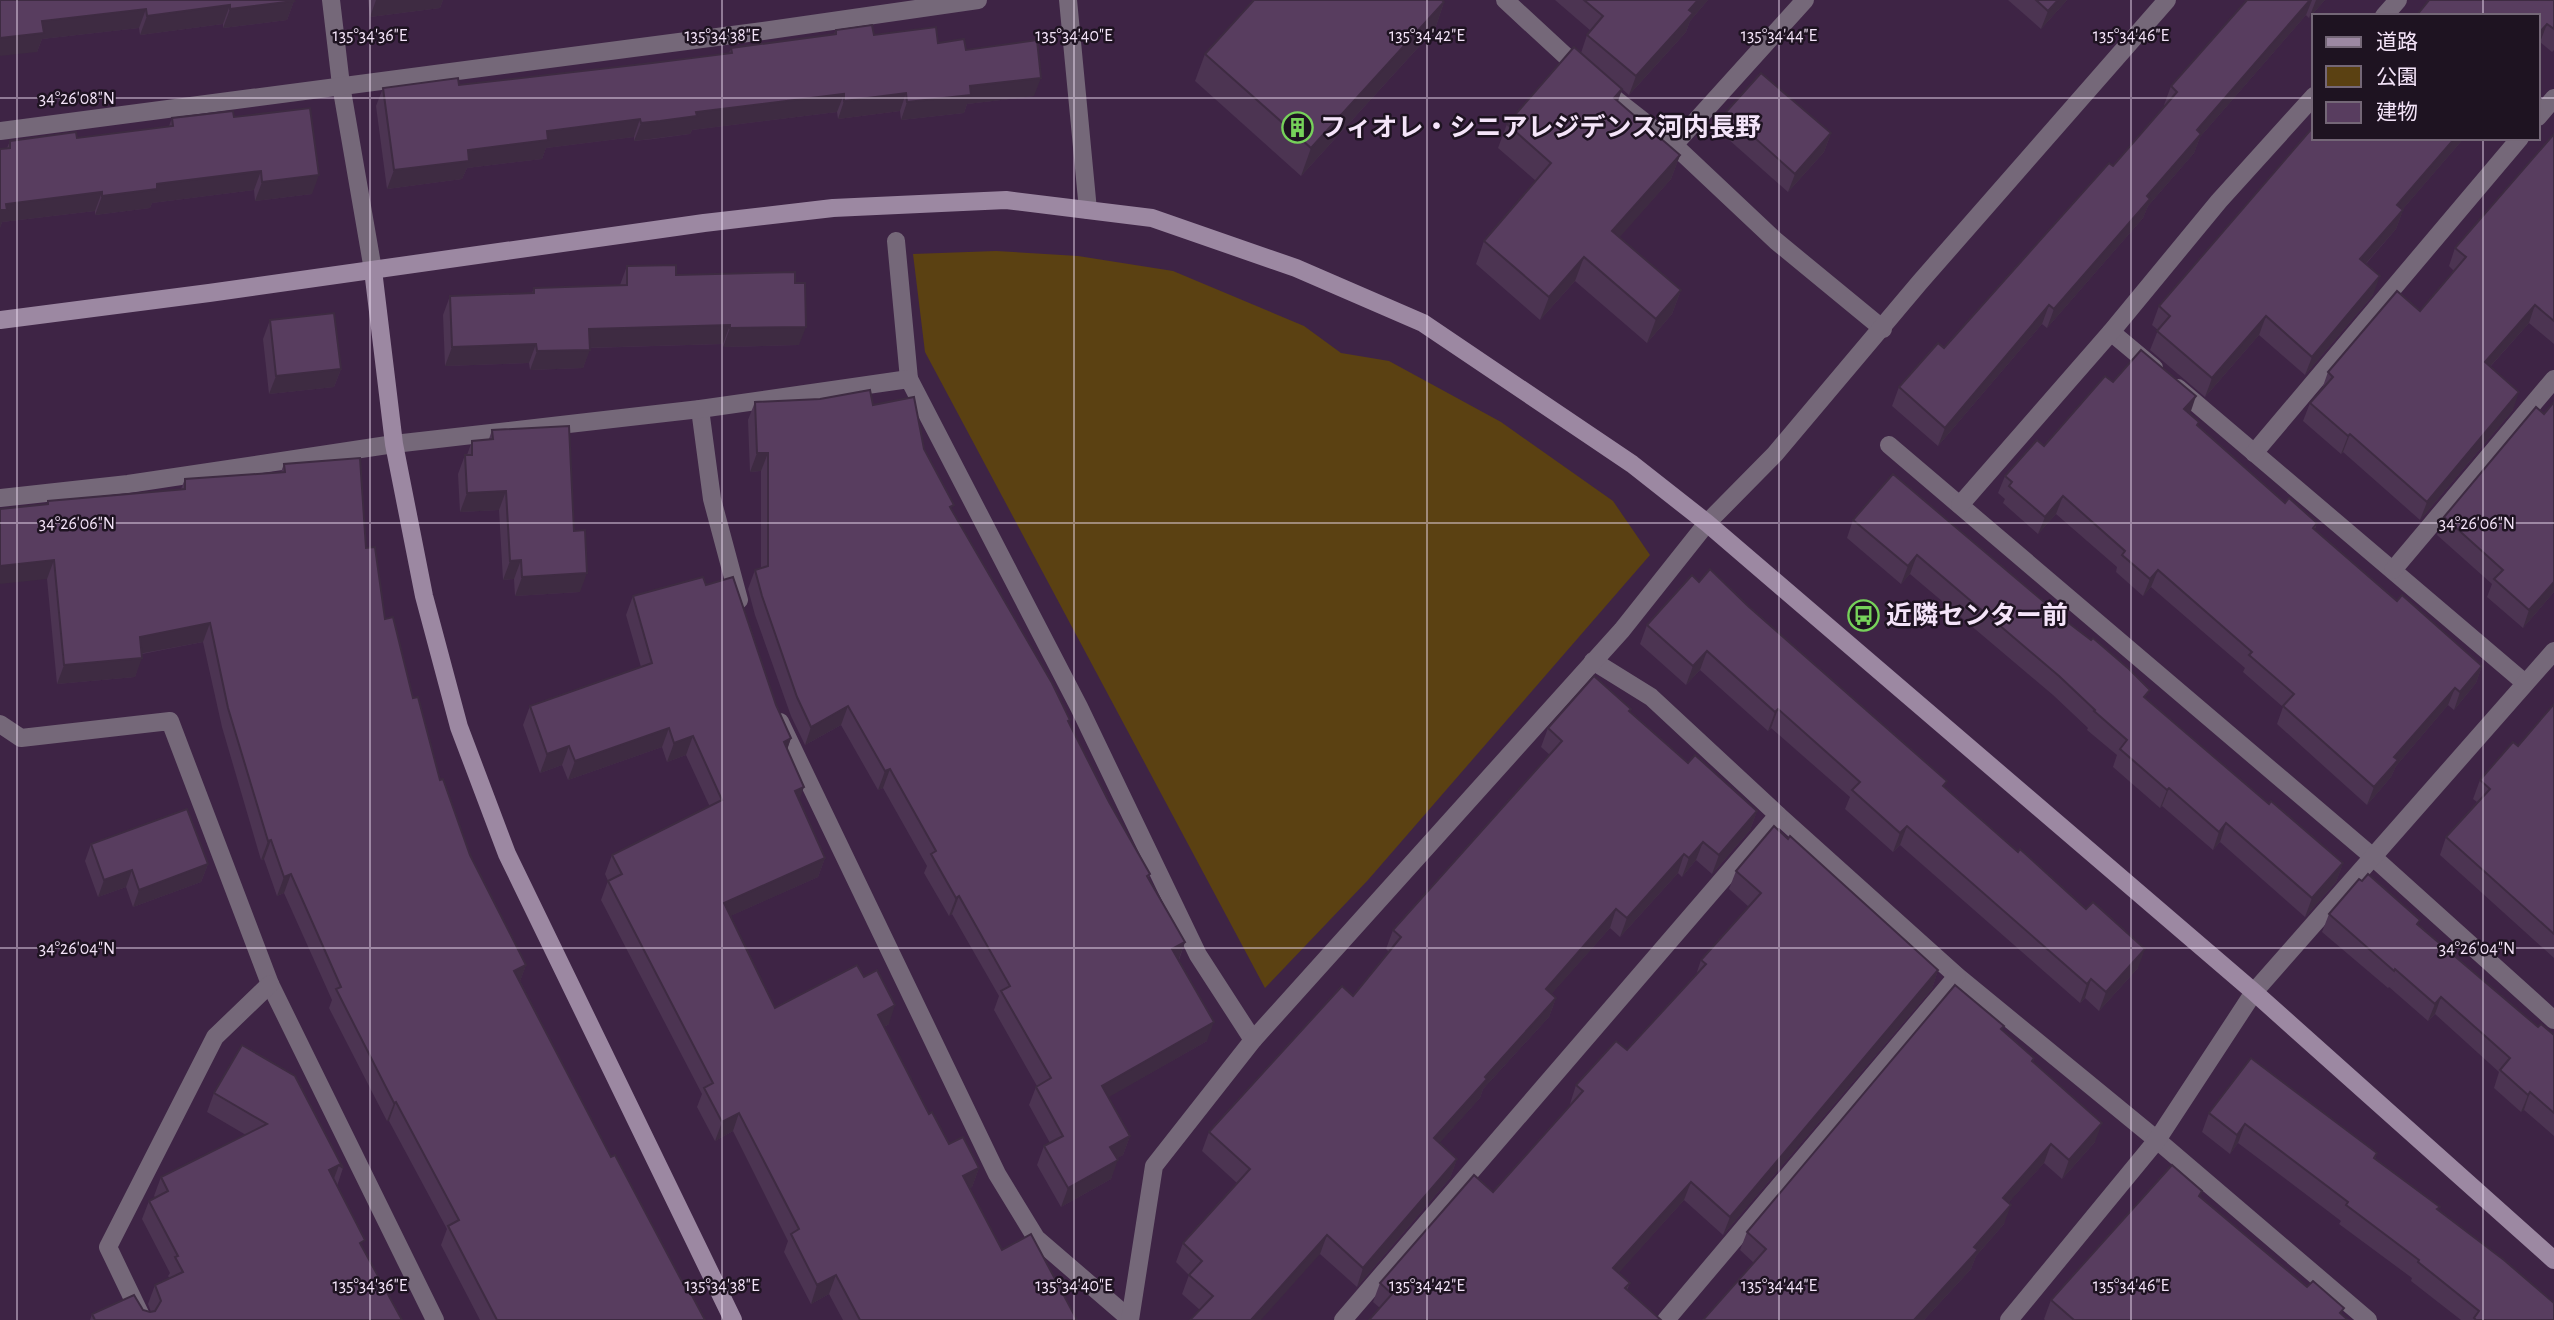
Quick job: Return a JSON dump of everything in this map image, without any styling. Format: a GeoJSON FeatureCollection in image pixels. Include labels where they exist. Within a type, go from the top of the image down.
{"type":"FeatureCollection","features":[{"type":"Feature","properties":{"kind":"street"},"geometry":{"type":"LineString","coordinates":[[331,0],[341,85],[373,270],[394,444],[424,596],[456,714],[507,854],[733,1320]]}},
{"type":"Feature","properties":{"kind":"street"},"geometry":{"type":"LineString","coordinates":[[0,131],[763,31],[978,0]]}},
{"type":"Feature","properties":{"kind":"street"},"geometry":{"type":"LineString","coordinates":[[1068,0],[1088,210]]}},
{"type":"Feature","properties":{"kind":"street"},"geometry":{"type":"LineString","coordinates":[[1505,0],[1596,84],[1674,145],[1776,241],[1883,329]]}},
{"type":"Feature","properties":{"kind":"street"},"geometry":{"type":"LineString","coordinates":[[1674,145],[1805,0]]}},
{"type":"Feature","properties":{"kind":"street"},"geometry":{"type":"LineString","coordinates":[[1130,1320],[1154,1166],[1253,1040],[1622,630],[1707,523],[1775,454],[1920,282],[2166,0]]}},
{"type":"Feature","properties":{"kind":"street"},"geometry":{"type":"LineString","coordinates":[[2386,14],[2398,0]]}},
{"type":"Feature","properties":{"kind":"street"},"geometry":{"type":"LineString","coordinates":[[1960,505],[2111,332],[2219,201],[2312,98]]}},
{"type":"Feature","properties":{"kind":"street"},"geometry":{"type":"LineString","coordinates":[[2540,115],[2554,98]]}},
{"type":"Feature","properties":{"kind":"street"},"geometry":{"type":"LineString","coordinates":[[2255,453],[2518,140]]}},
{"type":"Feature","properties":{"kind":"street"},"geometry":{"type":"LineString","coordinates":[[0,320],[704,223],[833,208],[1006,200],[1152,218],[1296,268],[1423,323],[1632,464],[1707,523],[2255,992],[2554,1260]]}},
{"type":"Feature","properties":{"kind":"street"},"geometry":{"type":"LineString","coordinates":[[896,241],[909,379],[1079,708],[1198,955],[1253,1040]]}},
{"type":"Feature","properties":{"kind":"street"},"geometry":{"type":"LineString","coordinates":[[2111,332],[2525,683]]}},
{"type":"Feature","properties":{"kind":"street"},"geometry":{"type":"LineString","coordinates":[[0,498],[128,484],[394,444],[700,409],[909,379]]}},
{"type":"Feature","properties":{"kind":"street"},"geometry":{"type":"LineString","coordinates":[[2393,570],[2554,379]]}},
{"type":"Feature","properties":{"kind":"street"},"geometry":{"type":"LineString","coordinates":[[700,409],[712,499],[744,618]]}},
{"type":"Feature","properties":{"kind":"street"},"geometry":{"type":"LineString","coordinates":[[1889,445],[2373,858],[2554,1020]]}},
{"type":"Feature","properties":{"kind":"street"},"geometry":{"type":"LineString","coordinates":[[2009,1320],[2157,1140],[2255,992],[2554,651]]}},
{"type":"Feature","properties":{"kind":"street"},"geometry":{"type":"LineString","coordinates":[[1593,661],[1651,698],[1957,976],[2157,1140],[2368,1320]]}},
{"type":"Feature","properties":{"kind":"street"},"geometry":{"type":"LineString","coordinates":[[775,708],[997,1174],[1036,1238],[1130,1320]]}},
{"type":"Feature","properties":{"kind":"street"},"geometry":{"type":"LineString","coordinates":[[0,724],[20,738],[170,721],[270,984],[435,1320]]}},
{"type":"Feature","properties":{"kind":"street"},"geometry":{"type":"LineString","coordinates":[[1343,1320],[1778,815]]}},
{"type":"Feature","properties":{"kind":"street"},"geometry":{"type":"LineString","coordinates":[[1666,1320],[1957,976]]}},
{"type":"Feature","properties":{"kind":"street"},"geometry":{"type":"LineString","coordinates":[[143,1320],[108,1247],[215,1037],[270,984]]}},
{"type":"Feature","properties":{"kind":"green space"},"geometry":{"type":"Polygon","coordinates":[[[996,251],[1078,256],[1173,271],[1304,326],[1341,353],[1389,361],[1501,422],[1613,501],[1650,555],[1368,880],[1265,988],[925,352],[913,254],[996,251]]]}},
{"type":"Feature","properties":{"kind":"building"},"geometry":{"type":"Polygon","coordinates":[[[0,0],[294,1],[230,9],[230,5],[147,16],[146,9],[42,21],[44,33],[0,38],[0,0]]]}},
{"type":"Feature","properties":{"kind":"building","name":"フィオレ・シニアレジデンス河内長野"},"geometry":{"type":"Polygon","coordinates":[[[1254,0],[1444,2],[1311,148],[1205,54],[1254,0]]]}},
{"type":"Feature","properties":{"kind":"building"},"geometry":{"type":"Polygon","coordinates":[[[1584,0],[1698,0],[1689,10],[1693,13],[1636,76],[1587,35],[1603,16],[1584,0]]]}},
{"type":"Feature","properties":{"kind":"building"},"geometry":{"type":"Polygon","coordinates":[[[2036,0],[2058,0],[2048,11],[2036,0]]]}},
{"type":"Feature","properties":{"kind":"building"},"geometry":{"type":"Polygon","coordinates":[[[2247,0],[2310,0],[2197,130],[2201,134],[2147,196],[2150,199],[2054,309],[2049,305],[1945,428],[1899,387],[1938,343],[1944,348],[2109,163],[2113,166],[2177,92],[2171,86],[2247,0]]]}},
{"type":"Feature","properties":{"kind":"building"},"geometry":{"type":"Polygon","coordinates":[[[2429,0],[2554,0],[2554,29],[2547,24],[2540,32],[2540,14],[2418,14],[2429,0]]]}},
{"type":"Feature","properties":{"kind":"building"},"geometry":{"type":"Polygon","coordinates":[[[872,25],[874,35],[936,27],[938,43],[964,39],[966,50],[1037,40],[1041,78],[970,86],[971,95],[907,102],[906,93],[844,101],[844,94],[696,112],[697,116],[660,121],[641,123],[640,119],[547,131],[548,140],[468,150],[469,161],[394,170],[383,88],[458,78],[459,85],[732,53],[731,48],[836,34],[836,30],[872,25]]]}},
{"type":"Feature","properties":{"kind":"building"},"geometry":{"type":"Polygon","coordinates":[[[1574,47],[1622,89],[1614,98],[1680,155],[1612,231],[1681,290],[1656,319],[1584,257],[1549,297],[1484,241],[1551,163],[1507,124],[1574,47]]]}},
{"type":"Feature","properties":{"kind":"building"},"geometry":{"type":"Polygon","coordinates":[[[1761,73],[1831,133],[1795,174],[1726,112],[1761,73]]]}},
{"type":"Feature","properties":{"kind":"building"},"geometry":{"type":"Polygon","coordinates":[[[310,108],[319,175],[262,182],[261,171],[157,184],[157,189],[102,196],[102,192],[6,204],[7,210],[0,210],[0,149],[10,148],[10,141],[76,132],[77,138],[173,126],[172,118],[233,111],[234,117],[310,108]]]}},
{"type":"Feature","properties":{"kind":"building"},"geometry":{"type":"Polygon","coordinates":[[[2312,128],[2312,140],[2453,140],[2397,205],[2403,210],[2360,259],[2380,276],[2312,357],[2266,316],[2212,378],[2157,331],[2170,316],[2159,306],[2312,128]]]}},
{"type":"Feature","properties":{"kind":"building"},"geometry":{"type":"Polygon","coordinates":[[[2554,134],[2554,321],[2535,305],[2485,362],[2519,392],[2427,502],[2350,434],[2348,436],[2310,403],[2333,377],[2328,372],[2397,291],[2420,311],[2466,257],[2455,248],[2554,134]]]}},
{"type":"Feature","properties":{"kind":"building"},"geometry":{"type":"Polygon","coordinates":[[[676,265],[676,275],[795,272],[795,283],[805,283],[806,327],[730,328],[730,325],[589,329],[590,350],[537,351],[536,344],[452,347],[450,296],[534,293],[534,288],[627,285],[627,266],[676,265]]]}},
{"type":"Feature","properties":{"kind":"building"},"geometry":{"type":"Polygon","coordinates":[[[334,313],[341,369],[276,376],[270,320],[334,313]]]}},
{"type":"Feature","properties":{"kind":"building"},"geometry":{"type":"Polygon","coordinates":[[[2141,350],[2196,396],[2184,409],[2199,422],[2197,425],[2285,503],[2289,498],[2317,523],[2313,528],[2397,601],[2402,595],[2482,666],[2460,692],[2455,688],[2394,757],[2398,760],[2374,787],[2283,706],[2294,694],[2249,655],[2252,652],[2158,570],[2150,579],[2122,555],[2125,551],[2063,496],[2045,517],[2009,486],[2012,482],[2005,476],[2037,440],[2044,446],[2105,376],[2113,382],[2141,350]]]}},
{"type":"Feature","properties":{"kind":"building"},"geometry":{"type":"Polygon","coordinates":[[[870,390],[873,405],[914,397],[924,449],[954,505],[950,507],[1052,683],[1109,802],[1150,874],[1147,876],[1185,942],[1172,949],[1214,1022],[1102,1086],[1130,1136],[1110,1147],[1118,1160],[1068,1188],[1044,1146],[1063,1136],[1036,1087],[1051,1078],[1001,991],[1010,986],[959,896],[956,898],[931,854],[936,851],[890,769],[885,771],[848,706],[811,727],[797,697],[755,570],[768,566],[768,453],[757,453],[755,402],[820,399],[870,390]]]}},
{"type":"Feature","properties":{"kind":"building"},"geometry":{"type":"Polygon","coordinates":[[[2554,402],[2554,582],[2529,610],[2494,579],[2503,570],[2444,517],[2536,407],[2544,414],[2554,402]]]}},
{"type":"Feature","properties":{"kind":"building"},"geometry":{"type":"Polygon","coordinates":[[[569,426],[574,531],[585,530],[587,573],[522,577],[521,560],[510,561],[506,491],[467,493],[465,455],[472,455],[472,441],[493,439],[492,430],[569,426]]]}},
{"type":"Feature","properties":{"kind":"building"},"geometry":{"type":"Polygon","coordinates":[[[360,458],[366,548],[375,547],[385,619],[393,617],[413,698],[418,697],[440,780],[443,779],[470,855],[526,965],[514,971],[611,1157],[615,1155],[705,1320],[497,1320],[448,1226],[459,1220],[396,1102],[394,1103],[336,989],[341,987],[291,874],[284,877],[271,840],[268,841],[228,708],[210,623],[140,637],[142,658],[64,665],[54,560],[0,566],[0,509],[48,504],[48,501],[185,489],[185,479],[285,472],[284,464],[360,458]]]}},
{"type":"Feature","properties":{"kind":"building"},"geometry":{"type":"Polygon","coordinates":[[[1893,474],[2070,624],[2091,640],[2093,638],[2129,669],[2150,690],[2144,697],[2343,863],[2312,898],[2226,823],[2219,832],[2169,788],[2167,790],[2120,749],[2127,740],[2059,676],[1917,555],[1908,566],[1853,520],[1893,474]]]}},
{"type":"Feature","properties":{"kind":"building"},"geometry":{"type":"Polygon","coordinates":[[[1710,569],[1748,606],[1947,781],[1943,786],[2018,852],[2020,849],[2086,909],[2093,902],[2145,949],[2106,992],[2091,979],[2087,984],[1907,826],[1900,833],[1852,790],[1860,782],[1778,709],[1775,712],[1707,651],[1693,666],[1647,625],[1692,575],[1699,582],[1710,569]]]}},
{"type":"Feature","properties":{"kind":"building"},"geometry":{"type":"Polygon","coordinates":[[[703,577],[706,585],[733,577],[776,705],[791,738],[784,742],[804,787],[795,791],[825,858],[724,903],[775,1008],[857,965],[864,977],[877,970],[895,1005],[878,1015],[929,1114],[932,1112],[949,1144],[963,1137],[979,1168],[963,1176],[1002,1250],[1031,1234],[1077,1320],[860,1320],[836,1275],[817,1285],[791,1234],[799,1229],[739,1113],[722,1122],[704,1088],[713,1083],[608,881],[622,874],[612,855],[722,800],[693,736],[674,743],[669,728],[575,761],[569,746],[547,754],[530,706],[652,663],[633,596],[703,577]]]}},
{"type":"Feature","properties":{"kind":"building"},"geometry":{"type":"Polygon","coordinates":[[[1594,676],[1688,763],[1695,755],[1757,811],[1719,855],[1703,842],[1689,858],[1684,854],[1627,918],[1616,909],[1546,989],[1556,998],[1434,1138],[1457,1159],[1363,1268],[1327,1235],[1251,1320],[1190,1320],[1213,1296],[1189,1275],[1202,1261],[1183,1243],[1250,1169],[1209,1132],[1342,986],[1353,996],[1401,937],[1393,930],[1562,741],[1548,728],[1594,676]]]}},
{"type":"Feature","properties":{"kind":"building"},"geometry":{"type":"Polygon","coordinates":[[[2554,704],[2554,934],[2446,837],[2490,789],[2480,780],[2513,742],[2518,746],[2554,704]]]}},
{"type":"Feature","properties":{"kind":"building"},"geometry":{"type":"Polygon","coordinates":[[[187,809],[208,864],[139,890],[132,870],[104,880],[91,844],[187,809]]]}},
{"type":"Feature","properties":{"kind":"building"},"geometry":{"type":"Polygon","coordinates":[[[1774,826],[1788,839],[1790,836],[1938,970],[1730,1217],[1691,1182],[1613,1268],[1630,1283],[1625,1288],[1661,1320],[1369,1320],[1392,1294],[1380,1283],[1474,1175],[1493,1192],[1583,1091],[1576,1085],[1616,1041],[1627,1050],[1706,964],[1701,960],[1761,893],[1736,871],[1774,826]]]}},
{"type":"Feature","properties":{"kind":"building"},"geometry":{"type":"Polygon","coordinates":[[[2368,874],[2420,920],[2417,924],[2538,1027],[2541,1024],[2554,1035],[2554,1113],[2530,1092],[2528,1095],[2500,1070],[2510,1058],[2441,997],[2435,1004],[2329,914],[2359,879],[2362,881],[2368,874]]]}},
{"type":"Feature","properties":{"kind":"building"},"geometry":{"type":"Polygon","coordinates":[[[1955,985],[2004,1026],[2001,1029],[2034,1058],[2032,1061],[2102,1123],[2069,1160],[2051,1144],[2003,1198],[2011,1205],[1974,1247],[1978,1250],[1914,1320],[1703,1320],[1766,1249],[1747,1232],[1955,985]]]}},
{"type":"Feature","properties":{"kind":"building"},"geometry":{"type":"Polygon","coordinates":[[[242,1045],[295,1076],[343,1168],[339,1165],[329,1170],[365,1240],[360,1243],[402,1320],[95,1320],[92,1314],[134,1295],[143,1310],[155,1311],[161,1301],[155,1285],[183,1272],[175,1257],[178,1256],[149,1201],[168,1191],[161,1177],[267,1124],[214,1093],[242,1045]]]}},
{"type":"Feature","properties":{"kind":"building"},"geometry":{"type":"Polygon","coordinates":[[[2251,1058],[2377,1153],[2374,1158],[2440,1207],[2437,1209],[2504,1260],[2554,1303],[2554,1320],[2476,1320],[2474,1318],[2479,1311],[2418,1262],[2419,1260],[2346,1205],[2348,1202],[2245,1124],[2237,1135],[2209,1113],[2251,1058]]]}},
{"type":"Feature","properties":{"kind":"building"},"geometry":{"type":"Polygon","coordinates":[[[2172,1165],[2202,1191],[2199,1196],[2307,1287],[2313,1281],[2344,1308],[2340,1313],[2348,1320],[2074,1320],[2051,1300],[2172,1165]]]}},
{"type":"Feature","properties":{"kind":"place","name":"フィオレ・シニアレジデンス河内長野"},"geometry":{"type":"Point","coordinates":[1297,128]}},
{"type":"Feature","properties":{"kind":"place","name":"近隣センター前"},"geometry":{"type":"Point","coordinates":[1863,616]}}]}
